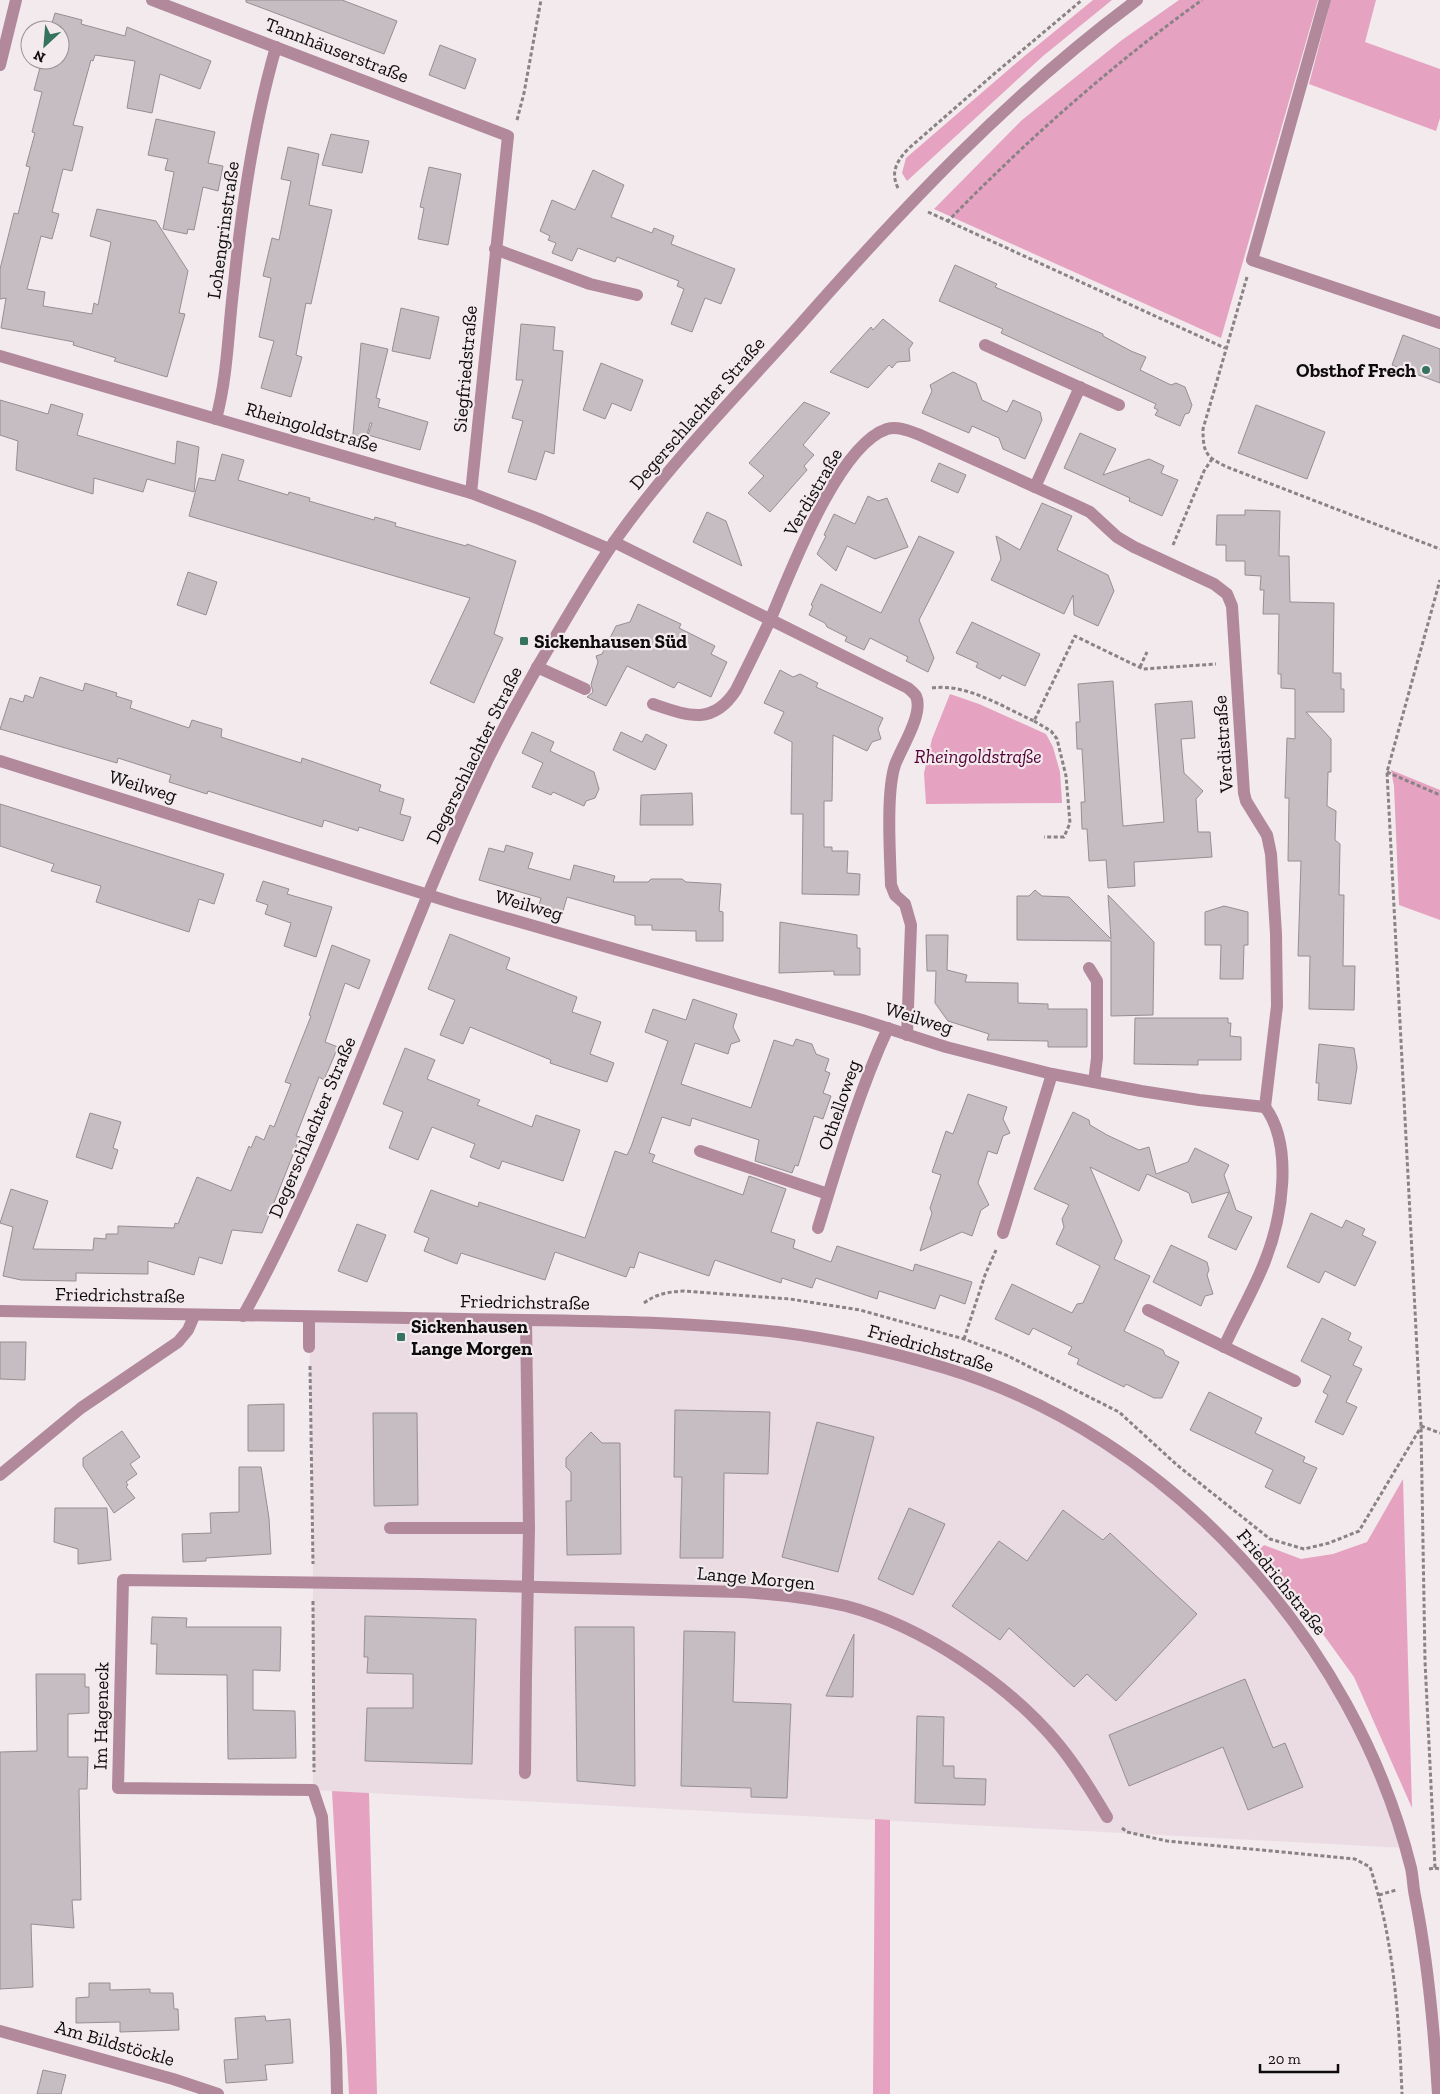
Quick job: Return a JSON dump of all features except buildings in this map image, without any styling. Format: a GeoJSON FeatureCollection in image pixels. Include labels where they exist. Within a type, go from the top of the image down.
{"type":"FeatureCollection","features":[{"type":"Feature","properties":{"kind":"street"},"geometry":{"type":"LineString","coordinates":[[0,65],[16,0]]}},
{"type":"Feature","properties":{"kind":"street","name":"Tannhäuserstraße"},"geometry":{"type":"LineString","coordinates":[[152,0],[508,136]]}},
{"type":"Feature","properties":{"kind":"street","name":"Degerschlachter Straße"},"geometry":{"type":"LineString","coordinates":[[243,1316],[284,1239],[322,1156],[429,895],[485,766],[537,667],[611,545],[697,440],[911,202],[988,127],[1058,64],[1137,0]]}},
{"type":"Feature","properties":{"kind":"street"},"geometry":{"type":"LineString","coordinates":[[1325,0],[1252,260],[1440,323]]}},
{"type":"Feature","properties":{"kind":"street","name":"Lohengrinstraße"},"geometry":{"type":"LineString","coordinates":[[216,419],[225,380],[240,231],[257,133],[276,47]]}},
{"type":"Feature","properties":{"kind":"street","name":"Siegfriedstraße"},"geometry":{"type":"LineString","coordinates":[[471,493],[508,136]]}},
{"type":"Feature","properties":{"kind":"street"},"geometry":{"type":"LineString","coordinates":[[495,249],[590,284],[637,294]]}},
{"type":"Feature","properties":{"kind":"street"},"geometry":{"type":"LineString","coordinates":[[985,345],[1119,405]]}},
{"type":"Feature","properties":{"kind":"street","name":"Rheingoldstraße"},"geometry":{"type":"LineString","coordinates":[[0,356],[471,493],[539,518],[611,545],[908,688],[915,695]]}},
{"type":"Feature","properties":{"kind":"street"},"geometry":{"type":"LineString","coordinates":[[1035,487],[1080,387]]}},
{"type":"Feature","properties":{"kind":"street","name":"Verdistraße"},"geometry":{"type":"LineString","coordinates":[[769,621],[835,482],[859,449],[880,433],[897,428],[907,430],[1090,512],[1117,537],[1214,584],[1227,594],[1232,606],[1237,663],[1244,793],[1246,801],[1267,835],[1271,854],[1277,951],[1277,1006],[1265,1107]]}},
{"type":"Feature","properties":{"kind":"street"},"geometry":{"type":"LineString","coordinates":[[653,704],[696,715],[716,712],[728,703],[736,690],[769,621]]}},
{"type":"Feature","properties":{"kind":"street"},"geometry":{"type":"LineString","coordinates":[[537,667],[584,689]]}},
{"type":"Feature","properties":{"kind":"street"},"geometry":{"type":"LineString","coordinates":[[907,1035],[911,926],[905,904],[895,895],[891,885],[891,787],[895,767],[916,718],[917,704],[915,695]]}},
{"type":"Feature","properties":{"kind":"street","name":"Weilweg"},"geometry":{"type":"LineString","coordinates":[[0,761],[429,895],[907,1035],[1052,1074],[1169,1096],[1265,1107]]}},
{"type":"Feature","properties":{"kind":"street"},"geometry":{"type":"LineString","coordinates":[[1089,968],[1098,981],[1097,1058],[1094,1082]]}},
{"type":"Feature","properties":{"kind":"street","name":"Othelloweg"},"geometry":{"type":"LineString","coordinates":[[818,1228],[877,1053],[888,1028]]}},
{"type":"Feature","properties":{"kind":"street"},"geometry":{"type":"LineString","coordinates":[[1003,1233],[1052,1074]]}},
{"type":"Feature","properties":{"kind":"street"},"geometry":{"type":"LineString","coordinates":[[1224,1347],[1265,1262],[1279,1209],[1282,1180],[1282,1150],[1278,1132],[1272,1117],[1265,1107]]}},
{"type":"Feature","properties":{"kind":"street"},"geometry":{"type":"LineString","coordinates":[[700,1151],[828,1194]]}},
{"type":"Feature","properties":{"kind":"street"},"geometry":{"type":"LineString","coordinates":[[1148,1310],[1296,1381]]}},
{"type":"Feature","properties":{"kind":"street","name":"Friedrichstraße"},"geometry":{"type":"LineString","coordinates":[[0,1311],[631,1323],[780,1332],[830,1340],[951,1370],[1038,1405],[1118,1451],[1161,1483],[1221,1536],[1253,1570],[1294,1621],[1338,1688],[1357,1726],[1392,1807],[1412,1872],[1430,1986],[1438,2094]]}},
{"type":"Feature","properties":{"kind":"street"},"geometry":{"type":"LineString","coordinates":[[0,1475],[80,1408],[178,1342],[188,1330],[194,1316]]}},
{"type":"Feature","properties":{"kind":"street"},"geometry":{"type":"LineString","coordinates":[[308,1317],[309,1347]]}},
{"type":"Feature","properties":{"kind":"street"},"geometry":{"type":"LineString","coordinates":[[526,1321],[530,1528],[526,1676],[526,1773]]}},
{"type":"Feature","properties":{"kind":"street"},"geometry":{"type":"LineString","coordinates":[[390,1528],[530,1528]]}},
{"type":"Feature","properties":{"kind":"street","name":"Im Hageneck"},"geometry":{"type":"LineString","coordinates":[[337,2094],[322,1817],[313,1790],[118,1788],[123,1580],[529,1586]]}},
{"type":"Feature","properties":{"kind":"street","name":"Lange Morgen"},"geometry":{"type":"LineString","coordinates":[[529,1586],[768,1593],[847,1607],[884,1619],[965,1662],[1025,1709],[1059,1745],[1107,1817]]}},
{"type":"Feature","properties":{"kind":"street","name":"Am Bildstöckle"},"geometry":{"type":"LineString","coordinates":[[0,2031],[173,2079],[218,2094]]}},
{"type":"Feature","properties":{"kind":"path"},"geometry":{"type":"LineString","coordinates":[[508,136],[520,114],[541,0]]}},
{"type":"Feature","properties":{"kind":"path"},"geometry":{"type":"LineString","coordinates":[[911,202],[899,191],[894,178],[898,159],[994,74],[1082,0]]}},
{"type":"Feature","properties":{"kind":"path"},"geometry":{"type":"LineString","coordinates":[[1202,0],[1126,57],[1064,110],[1003,164],[947,222],[1225,348]]}},
{"type":"Feature","properties":{"kind":"path"},"geometry":{"type":"LineString","coordinates":[[1252,260],[1202,429],[1205,451],[1212,459],[1440,549]]}},
{"type":"Feature","properties":{"kind":"path"},"geometry":{"type":"LineString","coordinates":[[1166,562],[1204,472],[1212,459]]}},
{"type":"Feature","properties":{"kind":"path"},"geometry":{"type":"LineString","coordinates":[[1435,1868],[1425,1661],[1421,1426],[1387,772],[1440,580]]}},
{"type":"Feature","properties":{"kind":"path"},"geometry":{"type":"LineString","coordinates":[[1034,721],[1075,636],[1143,669],[1237,663]]}},
{"type":"Feature","properties":{"kind":"path"},"geometry":{"type":"LineString","coordinates":[[1140,667],[1147,652]]}},
{"type":"Feature","properties":{"kind":"path"},"geometry":{"type":"LineString","coordinates":[[915,695],[930,688],[942,686],[958,689],[1034,721],[1051,731],[1057,739],[1066,776],[1070,823],[1064,837],[1044,837]]}},
{"type":"Feature","properties":{"kind":"path"},"geometry":{"type":"LineString","coordinates":[[1387,772],[1440,795]]}},
{"type":"Feature","properties":{"kind":"path"},"geometry":{"type":"LineString","coordinates":[[964,1339],[985,1275],[1003,1233]]}},
{"type":"Feature","properties":{"kind":"path"},"geometry":{"type":"LineString","coordinates":[[631,1323],[645,1302],[656,1296],[670,1292],[705,1292],[790,1298],[845,1308],[964,1339],[1047,1375],[1119,1412],[1177,1465],[1270,1539],[1304,1549],[1329,1543],[1358,1531],[1421,1426]]}},
{"type":"Feature","properties":{"kind":"path"},"geometry":{"type":"LineString","coordinates":[[1421,1426],[1440,1433]]}},
{"type":"Feature","properties":{"kind":"path"},"geometry":{"type":"LineString","coordinates":[[1107,1817],[1127,1832],[1167,1841],[1355,1859],[1370,1867],[1379,1895],[1392,1973],[1402,2094]]}},
{"type":"Feature","properties":{"kind":"path"},"geometry":{"type":"LineString","coordinates":[[1412,1872],[1435,1868],[1440,1869]]}},
{"type":"Feature","properties":{"kind":"shaded area"},"geometry":{"type":"Polygon","coordinates":[[[309,1317],[780,1332],[951,1370],[1079,1428],[1221,1536],[1338,1688],[1405,1848],[313,1790],[313,1521],[309,1317]]]}},
{"type":"Feature","properties":{"kind":"green space"},"geometry":{"type":"Polygon","coordinates":[[[1093,0],[1112,0],[1043,56],[907,181],[902,173],[906,158],[1093,0]]]}},
{"type":"Feature","properties":{"kind":"green space"},"geometry":{"type":"Polygon","coordinates":[[[1179,0],[1318,0],[1221,338],[934,209],[1022,120],[1122,40],[1179,0]]]}},
{"type":"Feature","properties":{"kind":"green space"},"geometry":{"type":"Polygon","coordinates":[[[1331,0],[1376,0],[1365,42],[1440,69],[1440,118],[1436,131],[1309,84],[1331,0]]]}},
{"type":"Feature","properties":{"kind":"green space","name":"Rheingoldstraße"},"geometry":{"type":"Polygon","coordinates":[[[950,694],[979,704],[1046,734],[1053,747],[1060,772],[1062,803],[926,804],[924,773],[932,739],[950,694]]]}},
{"type":"Feature","properties":{"kind":"green space"},"geometry":{"type":"Polygon","coordinates":[[[1391,770],[1440,790],[1440,920],[1399,905],[1394,786],[1391,770]]]}},
{"type":"Feature","properties":{"kind":"green space"},"geometry":{"type":"Polygon","coordinates":[[[1403,1479],[1412,1808],[1354,1677],[1302,1605],[1254,1555],[1264,1545],[1301,1559],[1333,1554],[1367,1542],[1403,1479]]]}},
{"type":"Feature","properties":{"kind":"green space"},"geometry":{"type":"Polygon","coordinates":[[[332,1791],[369,1793],[377,2094],[349,2094],[332,1791]]]}},
{"type":"Feature","properties":{"kind":"green space"},"geometry":{"type":"Polygon","coordinates":[[[875,1819],[890,1820],[890,2094],[873,2094],[875,1819]]]}},
{"type":"Feature","properties":{"kind":"place","name":"Obsthof Frech"},"geometry":{"type":"Point","coordinates":[1426,370]}},
{"type":"Feature","properties":{"kind":"place","name":"Sickenhausen Süd"},"geometry":{"type":"Point","coordinates":[524,641]}},
{"type":"Feature","properties":{"kind":"place","name":"Sickenhausen Lange Morgen"},"geometry":{"type":"Point","coordinates":[401,1337]}}]}
